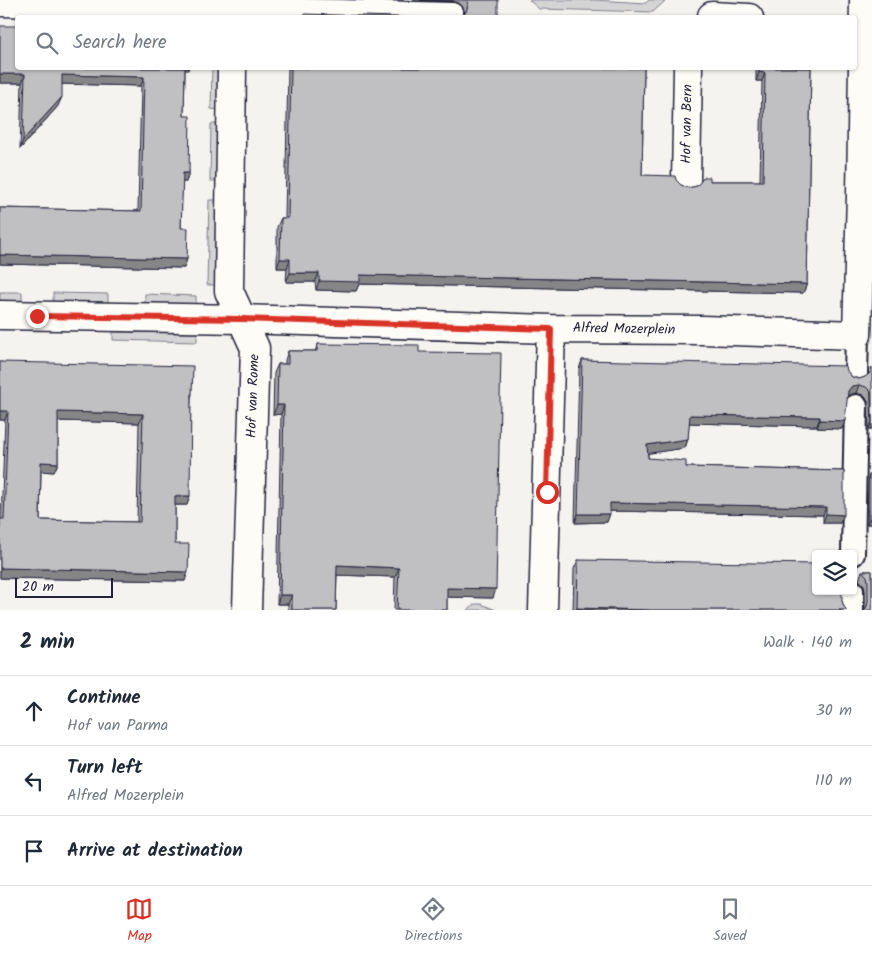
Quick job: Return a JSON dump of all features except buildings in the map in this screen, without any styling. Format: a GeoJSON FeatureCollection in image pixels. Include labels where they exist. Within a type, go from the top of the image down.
{"type":"FeatureCollection","features":[{"type":"Feature","properties":{"kind":"street"},"geometry":{"type":"LineString","coordinates":[[0,2],[452,14]]}},
{"type":"Feature","properties":{"kind":"street"},"geometry":{"type":"LineString","coordinates":[[712,11],[733,15]]}},
{"type":"Feature","properties":{"kind":"street"},"geometry":{"type":"LineString","coordinates":[[856,374],[866,195],[860,14]]}},
{"type":"Feature","properties":{"kind":"street","name":"Hof van Rome"},"geometry":{"type":"LineString","coordinates":[[232,70],[229,291],[254,348],[247,610]]}},
{"type":"Feature","properties":{"kind":"street","name":"Hof van Bern"},"geometry":{"type":"LineString","coordinates":[[686,181],[688,70]]}},
{"type":"Feature","properties":{"kind":"street","name":"Alfred Mozerplein"},"geometry":{"type":"LineString","coordinates":[[0,315],[242,319],[551,329],[702,330],[858,335]]}},
{"type":"Feature","properties":{"kind":"street"},"geometry":{"type":"LineString","coordinates":[[543,610],[551,329]]}},
{"type":"Feature","properties":{"kind":"street"},"geometry":{"type":"LineString","coordinates":[[853,550],[856,406]]}},
{"type":"Feature","properties":{"kind":"street"},"geometry":{"type":"LineString","coordinates":[[852,595],[852,610]]}},
{"type":"Feature","properties":{"kind":"shaded area"},"geometry":{"type":"Polygon","coordinates":[[[529,0],[594,0],[646,3],[649,0],[666,0],[653,12],[539,9],[529,0]]]}},
{"type":"Feature","properties":{"kind":"shaded area"},"geometry":{"type":"Polygon","coordinates":[[[212,70],[220,70],[219,110],[211,109],[212,70]]]}},
{"type":"Feature","properties":{"kind":"shaded area"},"geometry":{"type":"Polygon","coordinates":[[[211,124],[219,124],[218,181],[210,181],[211,124]]]}},
{"type":"Feature","properties":{"kind":"shaded area"},"geometry":{"type":"Polygon","coordinates":[[[209,200],[218,200],[215,285],[207,285],[209,200]]]}},
{"type":"Feature","properties":{"kind":"shaded area"},"geometry":{"type":"Polygon","coordinates":[[[0,292],[22,292],[22,302],[0,301],[0,292]]]}},
{"type":"Feature","properties":{"kind":"shaded area"},"geometry":{"type":"Polygon","coordinates":[[[53,293],[108,294],[108,304],[53,302],[53,293]]]}},
{"type":"Feature","properties":{"kind":"shaded area"},"geometry":{"type":"Polygon","coordinates":[[[145,294],[196,296],[196,305],[145,304],[145,294]]]}},
{"type":"Feature","properties":{"kind":"shaded area"},"geometry":{"type":"Polygon","coordinates":[[[113,332],[197,333],[197,342],[113,340],[113,332]]]}},
{"type":"Feature","properties":{"kind":"shaded area"},"geometry":{"type":"Polygon","coordinates":[[[475,604],[481,604],[496,610],[467,610],[475,604]]]}},
{"type":"Feature","properties":{"kind":"route"},"geometry":{"type":"LineString","coordinates":[[37,316],[242,319],[551,329],[547,492]]}}]}
